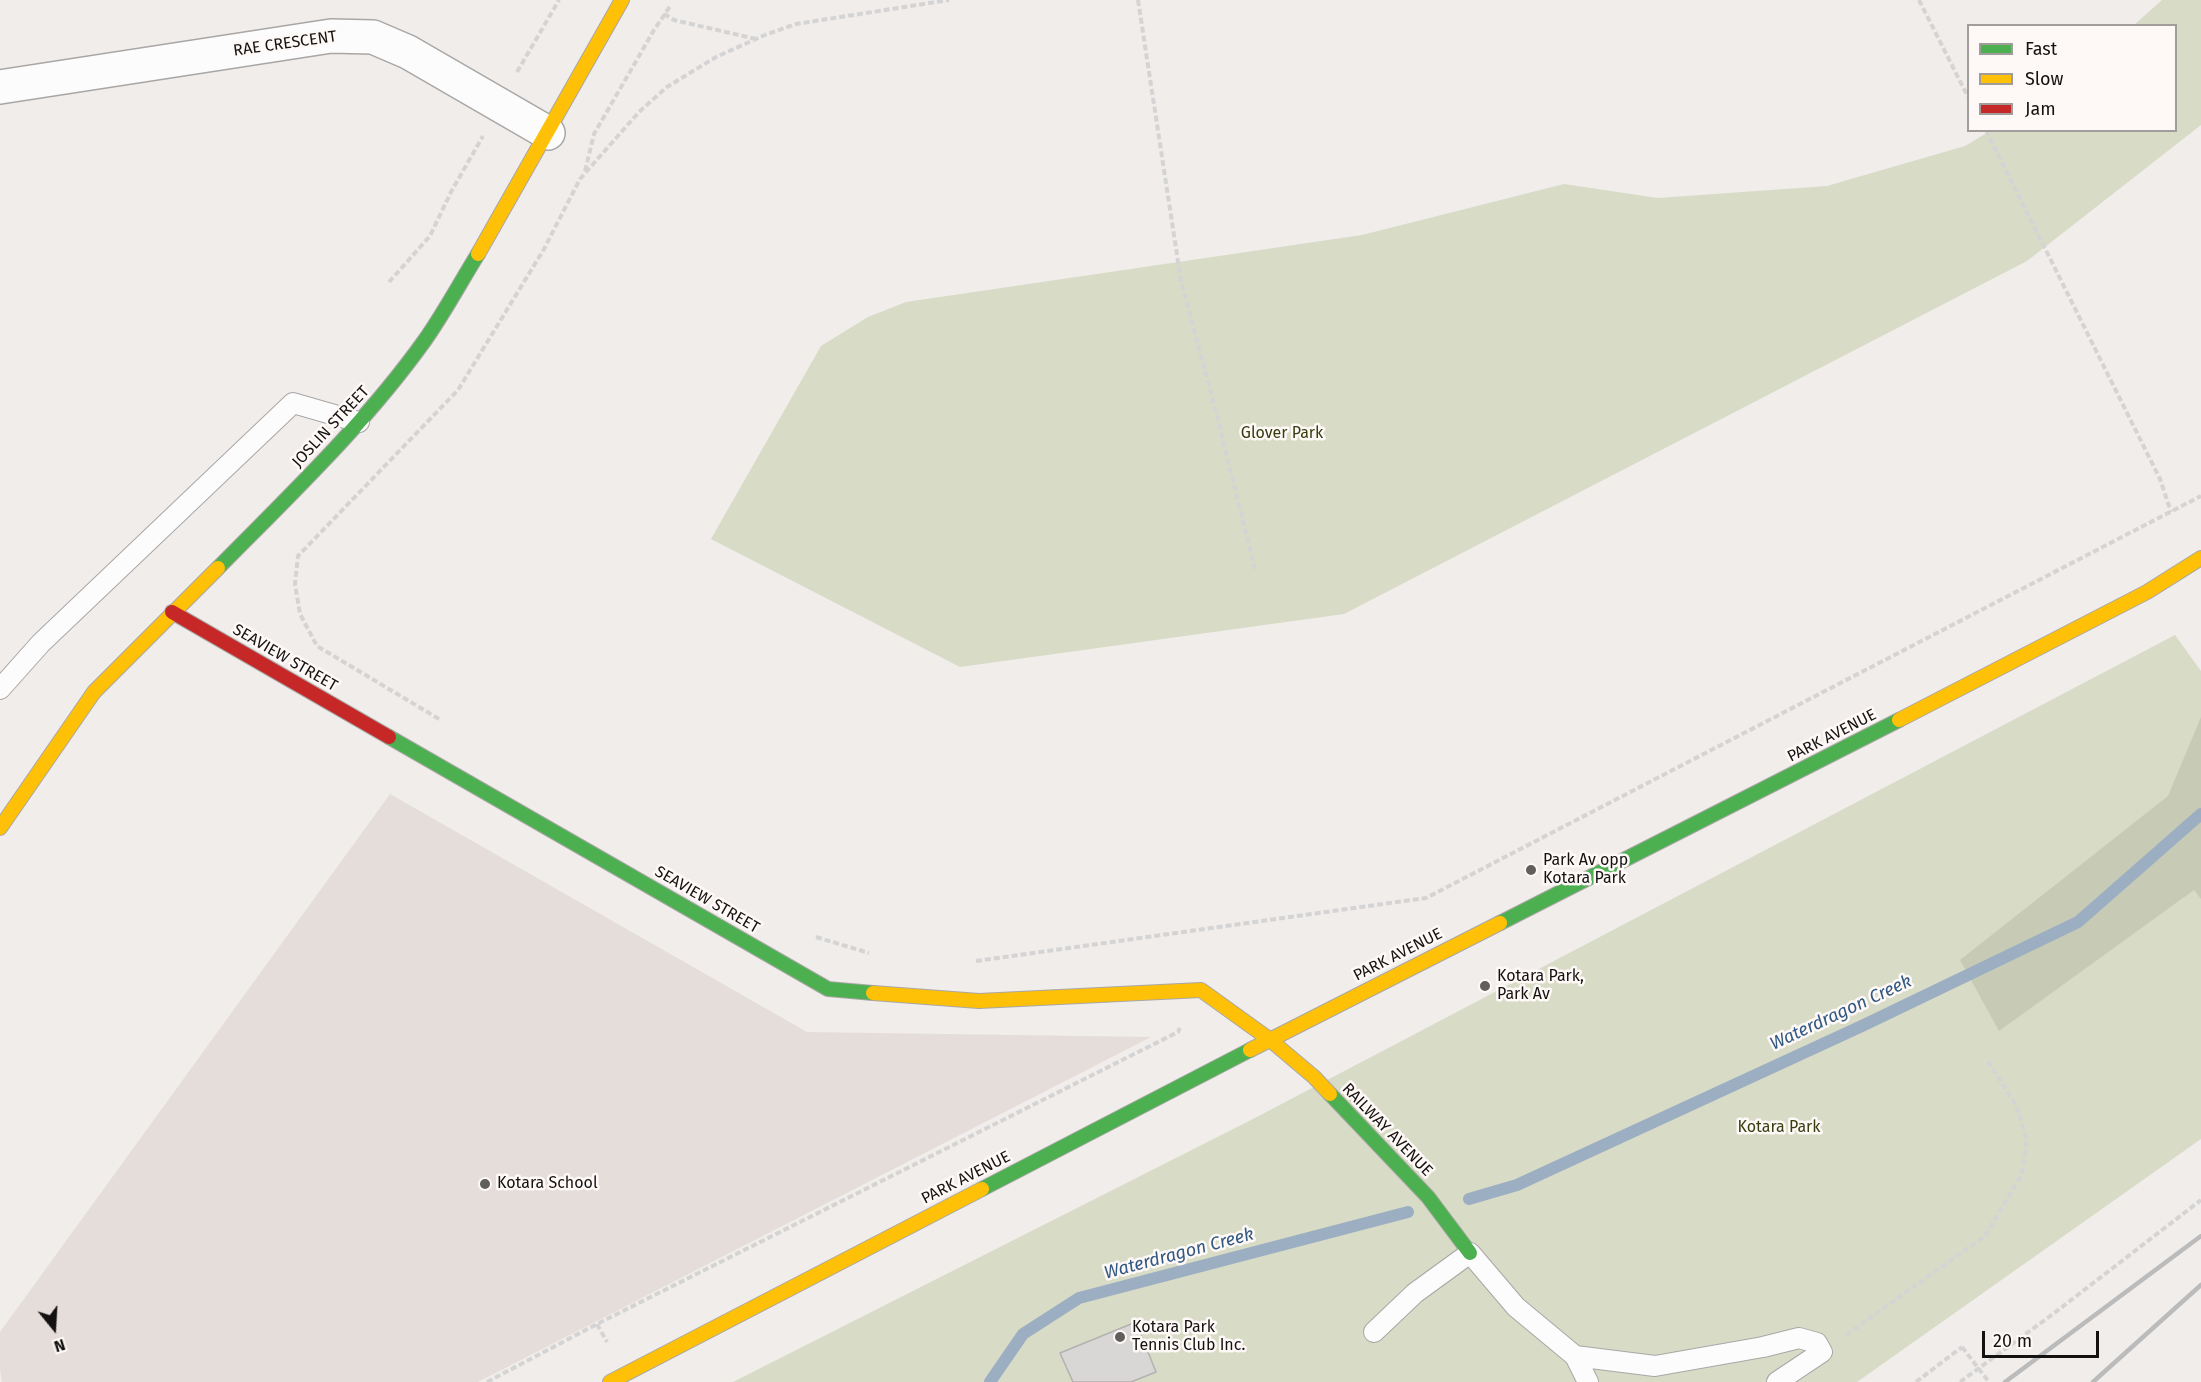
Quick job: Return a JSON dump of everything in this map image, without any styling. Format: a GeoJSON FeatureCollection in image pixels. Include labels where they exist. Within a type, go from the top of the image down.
{"type":"FeatureCollection","features":[{"type":"Feature","properties":{"kind":"street","name":"JOSLIN STREET"},"geometry":{"type":"LineString","coordinates":[[0,828],[94,692],[319,466],[379,400],[426,339],[484,244],[622,0]]}},
{"type":"Feature","properties":{"kind":"street","name":"RAE CRESCENT"},"geometry":{"type":"LineString","coordinates":[[0,87],[331,36],[373,37],[408,52],[548,133]]}},
{"type":"Feature","properties":{"kind":"street","name":"PARK AVENUE"},"geometry":{"type":"LineString","coordinates":[[610,1382],[1269,1039],[1645,851],[2094,619],[2146,592],[2201,558]]}},
{"type":"Feature","properties":{"kind":"street","name":"SEAVIEW STREET"},"geometry":{"type":"LineString","coordinates":[[172,612],[828,989],[979,1001],[1201,990]]}},
{"type":"Feature","properties":{"kind":"street"},"geometry":{"type":"LineString","coordinates":[[1201,990],[1269,1039]]}},
{"type":"Feature","properties":{"kind":"street","name":"RAILWAY AVENUE"},"geometry":{"type":"LineString","coordinates":[[1269,1039],[1314,1077],[1428,1197],[1470,1253]]}},
{"type":"Feature","properties":{"kind":"lane"},"geometry":{"type":"LineString","coordinates":[[0,689],[41,643],[293,403],[359,422]]}},
{"type":"Feature","properties":{"kind":"lane"},"geometry":{"type":"LineString","coordinates":[[1374,1332],[1415,1293],[1470,1253],[1516,1307],[1575,1356],[1588,1382]]}},
{"type":"Feature","properties":{"kind":"lane"},"geometry":{"type":"LineString","coordinates":[[1575,1356],[1655,1366],[1763,1347],[1799,1338],[1817,1343],[1822,1352],[1777,1382]]}},
{"type":"Feature","properties":{"kind":"path"},"geometry":{"type":"LineString","coordinates":[[515,77],[559,0]]}},
{"type":"Feature","properties":{"kind":"path"},"geometry":{"type":"LineString","coordinates":[[444,722],[317,646],[300,614],[295,584],[298,556],[458,390],[543,249],[584,173],[639,112],[668,87],[716,57],[796,24],[948,0]]}},
{"type":"Feature","properties":{"kind":"path"},"geometry":{"type":"LineString","coordinates":[[1138,0],[1181,281],[1255,569]]}},
{"type":"Feature","properties":{"kind":"path"},"geometry":{"type":"LineString","coordinates":[[1918,0],[1967,95]]}},
{"type":"Feature","properties":{"kind":"path"},"geometry":{"type":"LineString","coordinates":[[584,173],[594,134],[671,5]]}},
{"type":"Feature","properties":{"kind":"path"},"geometry":{"type":"LineString","coordinates":[[664,14],[674,20],[757,39]]}},
{"type":"Feature","properties":{"kind":"path"},"geometry":{"type":"LineString","coordinates":[[1987,132],[2160,479],[2171,512]]}},
{"type":"Feature","properties":{"kind":"path"},"geometry":{"type":"LineString","coordinates":[[389,282],[430,236],[450,192],[483,135]]}},
{"type":"Feature","properties":{"kind":"path"},"geometry":{"type":"LineString","coordinates":[[975,962],[1426,898],[2201,496]]}},
{"type":"Feature","properties":{"kind":"path"},"geometry":{"type":"LineString","coordinates":[[812,936],[878,956]]}},
{"type":"Feature","properties":{"kind":"path"},"geometry":{"type":"LineString","coordinates":[[487,1382],[597,1324],[1178,1032],[1201,990]]}},
{"type":"Feature","properties":{"kind":"path"},"geometry":{"type":"LineString","coordinates":[[1822,1352],[1985,1236],[2022,1174],[2027,1140],[2016,1105],[1987,1060]]}},
{"type":"Feature","properties":{"kind":"path"},"geometry":{"type":"LineString","coordinates":[[1960,1382],[2201,1200]]}},
{"type":"Feature","properties":{"kind":"path"},"geometry":{"type":"LineString","coordinates":[[597,1324],[610,1349]]}},
{"type":"Feature","properties":{"kind":"path"},"geometry":{"type":"LineString","coordinates":[[1916,1382],[1962,1347],[1989,1382]]}},
{"type":"Feature","properties":{"kind":"shaded area","name":"Kotara School"},"geometry":{"type":"Polygon","coordinates":[[[390,794],[807,1032],[1151,1037],[478,1382],[2,1382],[0,1332],[390,794]]]}},
{"type":"Feature","properties":{"kind":"green space","name":"Glover Park"},"geometry":{"type":"Polygon","coordinates":[[[2162,0],[2201,0],[2201,125],[2027,261],[1344,614],[960,667],[711,539],[821,346],[868,317],[906,302],[1362,235],[1564,184],[1658,198],[1827,186],[1965,146],[1988,132],[2177,132],[2177,24],[2135,24],[2162,0]]]}},
{"type":"Feature","properties":{"kind":"green space","name":"Kotara Park"},"geometry":{"type":"Polygon","coordinates":[[[2175,635],[2201,671],[2201,1139],[1857,1382],[733,1382],[1253,1119],[2175,635]]]}},
{"type":"Feature","properties":{"kind":"green space"},"geometry":{"type":"Polygon","coordinates":[[[2201,717],[2201,899],[2194,890],[1999,1031],[1960,960],[2168,796],[2201,717]]]}},
{"type":"Feature","properties":{"kind":"building","name":"Kotara Park Tennis Club Inc."},"geometry":{"type":"Polygon","coordinates":[[[1136,1322],[1156,1372],[1131,1382],[1073,1382],[1060,1353],[1136,1322]]]}},
{"type":"Feature","properties":{"kind":"waterway","name":"Waterdragon Creek"},"geometry":{"type":"LineString","coordinates":[[1469,1199],[1517,1185],[1864,1025],[2078,922],[2201,814]]}},
{"type":"Feature","properties":{"kind":"waterway","name":"Waterdragon Creek"},"geometry":{"type":"LineString","coordinates":[[990,1382],[1023,1334],[1079,1298],[1408,1212]]}},
{"type":"Feature","properties":{"kind":"railway"},"geometry":{"type":"LineString","coordinates":[[2005,1382],[2201,1236]]}},
{"type":"Feature","properties":{"kind":"railway"},"geometry":{"type":"LineString","coordinates":[[2093,1382],[2201,1285]]}},
{"type":"Feature","properties":{"kind":"traffic: fast"},"geometry":{"type":"LineString","coordinates":[[218,568],[326,458],[402,371],[425,340],[478,254]]}},
{"type":"Feature","properties":{"kind":"traffic: fast"},"geometry":{"type":"LineString","coordinates":[[1500,923],[1899,720]]}},
{"type":"Feature","properties":{"kind":"traffic: fast"},"geometry":{"type":"LineString","coordinates":[[389,737],[828,989],[873,993]]}},
{"type":"Feature","properties":{"kind":"traffic: fast"},"geometry":{"type":"LineString","coordinates":[[982,1189],[1250,1050]]}},
{"type":"Feature","properties":{"kind":"traffic: fast"},"geometry":{"type":"LineString","coordinates":[[1330,1094],[1428,1197],[1470,1253]]}},
{"type":"Feature","properties":{"kind":"traffic: slow"},"geometry":{"type":"LineString","coordinates":[[478,254],[622,0]]}},
{"type":"Feature","properties":{"kind":"traffic: slow"},"geometry":{"type":"LineString","coordinates":[[1899,720],[2147,592],[2201,558]]}},
{"type":"Feature","properties":{"kind":"traffic: slow"},"geometry":{"type":"LineString","coordinates":[[0,828],[94,692],[218,568]]}},
{"type":"Feature","properties":{"kind":"traffic: slow"},"geometry":{"type":"LineString","coordinates":[[1250,1050],[1500,923]]}},
{"type":"Feature","properties":{"kind":"traffic: slow"},"geometry":{"type":"LineString","coordinates":[[873,993],[979,1001],[1201,990],[1269,1039],[1314,1077],[1330,1094]]}},
{"type":"Feature","properties":{"kind":"traffic: slow"},"geometry":{"type":"LineString","coordinates":[[610,1382],[982,1189]]}},
{"type":"Feature","properties":{"kind":"traffic: jam"},"geometry":{"type":"LineString","coordinates":[[172,612],[389,737]]}},
{"type":"Feature","properties":{"kind":"place","name":"Park Av opp Kotara Park"},"geometry":{"type":"Point","coordinates":[1531,870]}},
{"type":"Feature","properties":{"kind":"place","name":"Kotara Park, Park Av"},"geometry":{"type":"Point","coordinates":[1485,986]}},
{"type":"Feature","properties":{"kind":"place","name":"Kotara School"},"geometry":{"type":"Point","coordinates":[485,1184]}},
{"type":"Feature","properties":{"kind":"place","name":"Kotara Park Tennis Club Inc."},"geometry":{"type":"Point","coordinates":[1120,1337]}}]}
